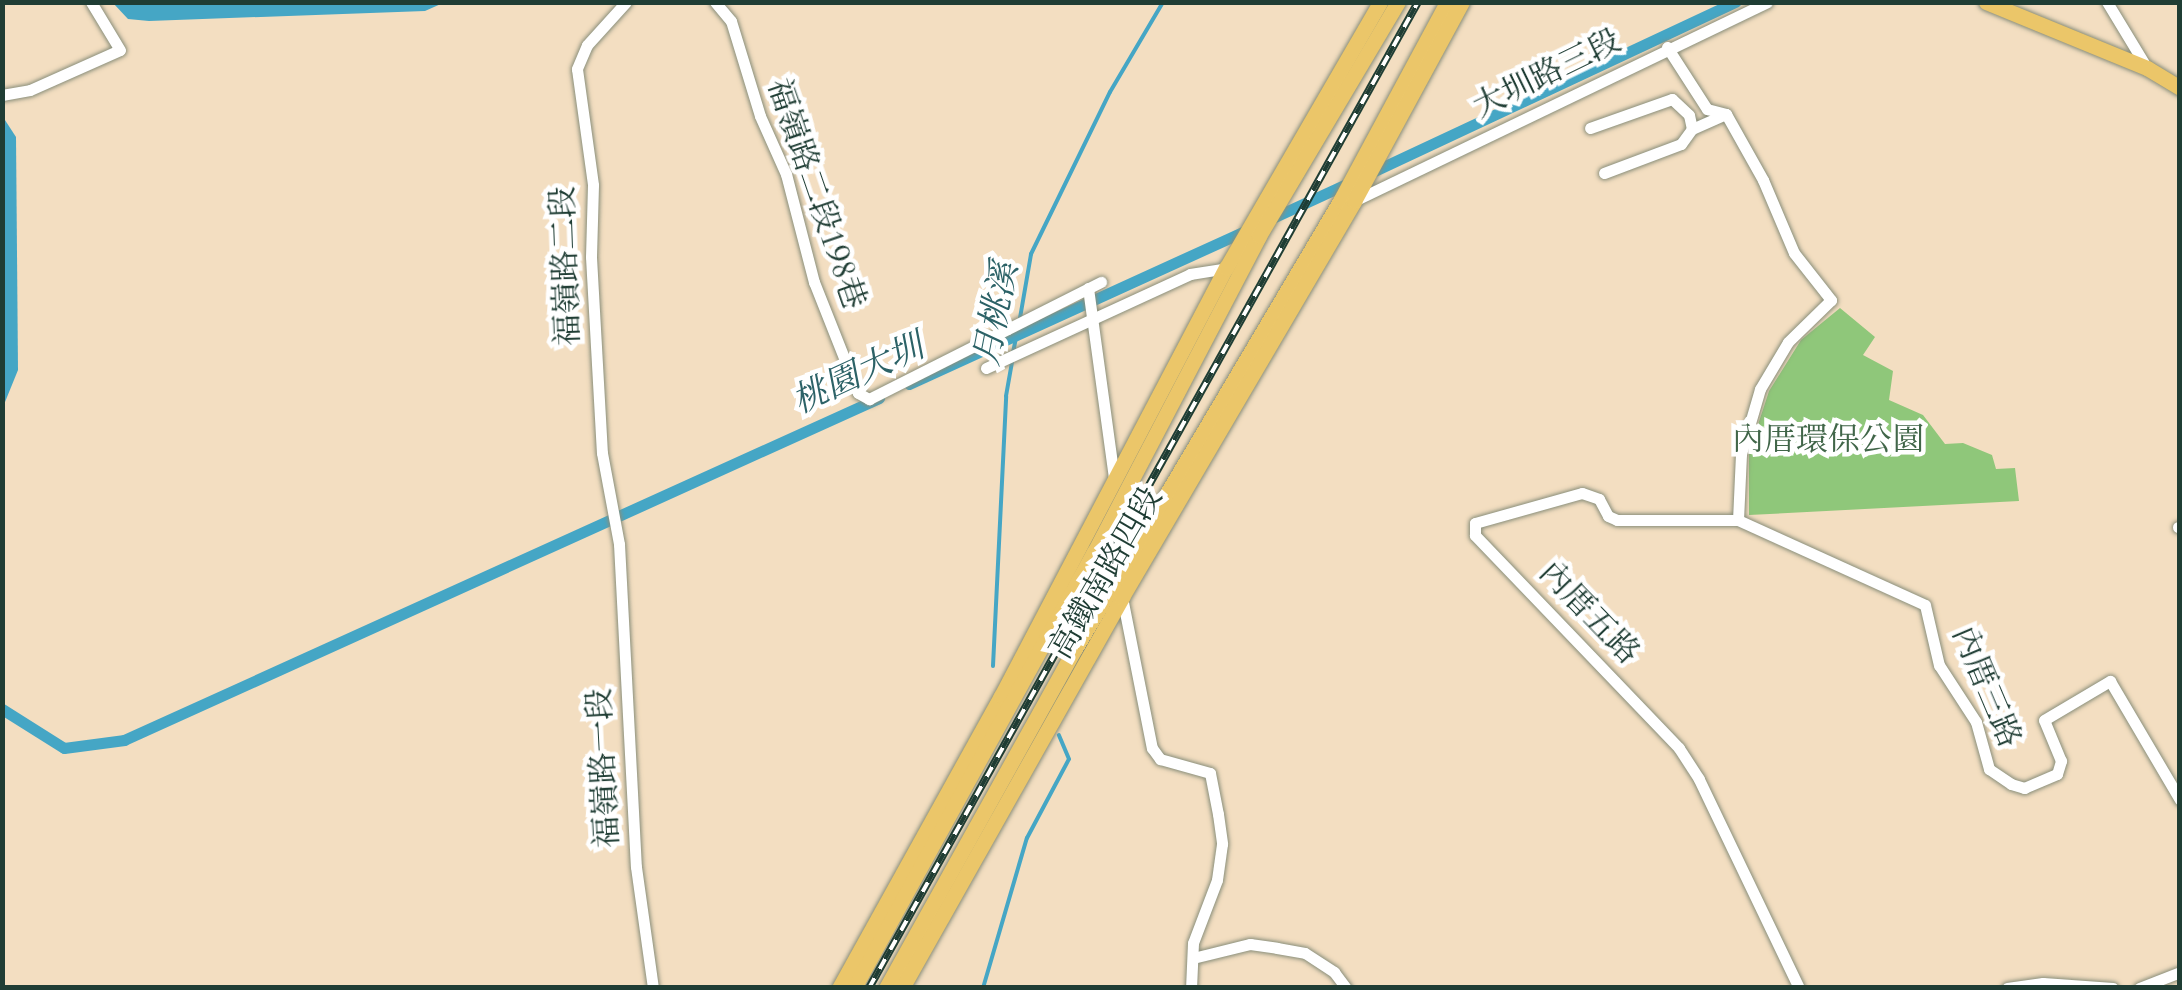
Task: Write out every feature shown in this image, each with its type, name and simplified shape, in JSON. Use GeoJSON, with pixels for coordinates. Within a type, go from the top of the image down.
{"type":"FeatureCollection","features":[{"type":"Feature","properties":{"kind":"main road","name":"高鐵南路四段"},"geometry":{"type":"LineString","coordinates":[[839,988],[1001,696],[1226,268],[1380,2]]}},
{"type":"Feature","properties":{"kind":"main road","name":"高鐵南路四段"},"geometry":{"type":"LineString","coordinates":[[854,988],[988,749],[1259,236],[1398,2]]}},
{"type":"Feature","properties":{"kind":"main road"},"geometry":{"type":"LineString","coordinates":[[1352,197],[1358,166],[1447,2]]}},
{"type":"Feature","properties":{"kind":"main road"},"geometry":{"type":"LineString","coordinates":[[1352,197],[1378,158],[1462,2]]}},
{"type":"Feature","properties":{"kind":"main road"},"geometry":{"type":"LineString","coordinates":[[1986,2],[2147,68],[2180,88]]}},
{"type":"Feature","properties":{"kind":"main road","name":"高鐵南路四段"},"geometry":{"type":"LineString","coordinates":[[886,988],[1198,439],[1352,197]]}},
{"type":"Feature","properties":{"kind":"main road","name":"高鐵南路四段"},"geometry":{"type":"LineString","coordinates":[[902,988],[1352,197]]}},
{"type":"Feature","properties":{"kind":"main road"},"geometry":{"type":"LineString","coordinates":[[1142,427],[1176,391]]}},
{"type":"Feature","properties":{"kind":"main road"},"geometry":{"type":"LineString","coordinates":[[1181,500],[1198,439]]}},
{"type":"Feature","properties":{"kind":"main road"},"geometry":{"type":"LineString","coordinates":[[988,749],[1001,696]]}},
{"type":"Feature","properties":{"kind":"main road"},"geometry":{"type":"LineString","coordinates":[[928,912],[978,851]]}},
{"type":"Feature","properties":{"kind":"street"},"geometry":{"type":"LineString","coordinates":[[2,95],[30,90],[120,50],[90,2]]}},
{"type":"Feature","properties":{"kind":"street","name":"福嶺路二段"},"geometry":{"type":"LineString","coordinates":[[619,541],[602,453],[591,257],[593,186],[577,70],[586,45],[626,2]]}},
{"type":"Feature","properties":{"kind":"street","name":"福嶺路二段198巷"},"geometry":{"type":"LineString","coordinates":[[715,2],[731,21],[760,116],[786,174],[814,282],[854,388],[869,398],[1093,287],[1094,315]]}},
{"type":"Feature","properties":{"kind":"street","name":"大圳路三段"},"geometry":{"type":"LineString","coordinates":[[1352,197],[1767,2]]}},
{"type":"Feature","properties":{"kind":"street"},"geometry":{"type":"LineString","coordinates":[[2106,2],[2147,68]]}},
{"type":"Feature","properties":{"kind":"street"},"geometry":{"type":"LineString","coordinates":[[1667,47],[1708,109],[1726,114],[1763,180],[1794,254],[1832,300],[1788,342],[1760,389],[1741,454],[1738,520]]}},
{"type":"Feature","properties":{"kind":"street"},"geometry":{"type":"LineString","coordinates":[[1590,128],[1672,98],[1689,116],[1692,129]]}},
{"type":"Feature","properties":{"kind":"street"},"geometry":{"type":"LineString","coordinates":[[1604,173],[1681,144],[1692,129],[1726,114]]}},
{"type":"Feature","properties":{"kind":"street"},"geometry":{"type":"LineString","coordinates":[[986,368],[1190,274],[1226,268]]}},
{"type":"Feature","properties":{"kind":"street"},"geometry":{"type":"LineString","coordinates":[[1094,315],[1114,479],[1119,576],[1152,748],[1160,759],[1210,774],[1222,844],[1217,880],[1193,942],[1191,988]]}},
{"type":"Feature","properties":{"kind":"street","name":"內厝五路"},"geometry":{"type":"LineString","coordinates":[[1738,520],[1617,520],[1608,516],[1599,499],[1582,493],[1475,523],[1476,535],[1678,748],[1699,780],[1799,988]]}},
{"type":"Feature","properties":{"kind":"street","name":"內厝三路"},"geometry":{"type":"LineString","coordinates":[[1738,520],[1925,605],[1939,665],[1976,722],[1988,768],[2011,784],[2024,788],[2057,774],[2061,760],[2044,720],[2110,681],[2180,800]]}},
{"type":"Feature","properties":{"kind":"street","name":"福嶺路一段"},"geometry":{"type":"LineString","coordinates":[[619,541],[636,867],[653,988]]}},
{"type":"Feature","properties":{"kind":"street"},"geometry":{"type":"LineString","coordinates":[[1193,958],[1250,944],[1277,948],[1304,954],[1334,972],[1346,988]]}},
{"type":"Feature","properties":{"kind":"street"},"geometry":{"type":"LineString","coordinates":[[2140,988],[2180,972]]}},
{"type":"Feature","properties":{"kind":"street"},"geometry":{"type":"LineString","coordinates":[[2008,988],[2043,982],[2113,988]]}},
{"type":"Feature","properties":{"kind":"green space","name":"內厝環保公園"},"geometry":{"type":"Polygon","coordinates":[[[1840,308],[1875,337],[1863,355],[1893,371],[1889,400],[1923,415],[1945,444],[1963,443],[1992,455],[1996,469],[2015,468],[2019,501],[1749,515],[1749,452],[1769,391],[1801,340],[1840,308]]]}},
{"type":"Feature","properties":{"kind":"water"},"geometry":{"type":"Polygon","coordinates":[[[113,3],[443,3],[425,11],[149,21],[128,19],[113,3]]]}},
{"type":"Feature","properties":{"kind":"water"},"geometry":{"type":"Polygon","coordinates":[[[3,117],[16,137],[18,370],[3,407],[3,117]]]}},
{"type":"Feature","properties":{"kind":"waterway","name":"月桃溪"},"geometry":{"type":"LineString","coordinates":[[1020,318],[1031,254],[1110,92],[1163,2]]}},
{"type":"Feature","properties":{"kind":"waterway","name":"桃園大圳"},"geometry":{"type":"LineString","coordinates":[[1368,174],[1736,2]]}},
{"type":"Feature","properties":{"kind":"waterway","name":"桃園大圳"},"geometry":{"type":"LineString","coordinates":[[1268,220],[1351,182]]}},
{"type":"Feature","properties":{"kind":"waterway","name":"桃園大圳"},"geometry":{"type":"LineString","coordinates":[[909,384],[1247,230]]}},
{"type":"Feature","properties":{"kind":"waterway","name":"月桃溪"},"geometry":{"type":"LineString","coordinates":[[1013,353],[1018,328]]}},
{"type":"Feature","properties":{"kind":"waterway","name":"月桃溪"},"geometry":{"type":"LineString","coordinates":[[993,666],[1006,396],[1012,362]]}},
{"type":"Feature","properties":{"kind":"waterway","name":"桃園大圳"},"geometry":{"type":"LineString","coordinates":[[2,709],[64,748],[124,740],[879,398]]}},
{"type":"Feature","properties":{"kind":"waterway","name":"月桃溪"},"geometry":{"type":"LineString","coordinates":[[983,988],[1027,838],[1069,759],[1059,735]]}},
{"type":"Feature","properties":{"kind":"railway"},"geometry":{"type":"LineString","coordinates":[[869,988],[1418,2]]}}]}
